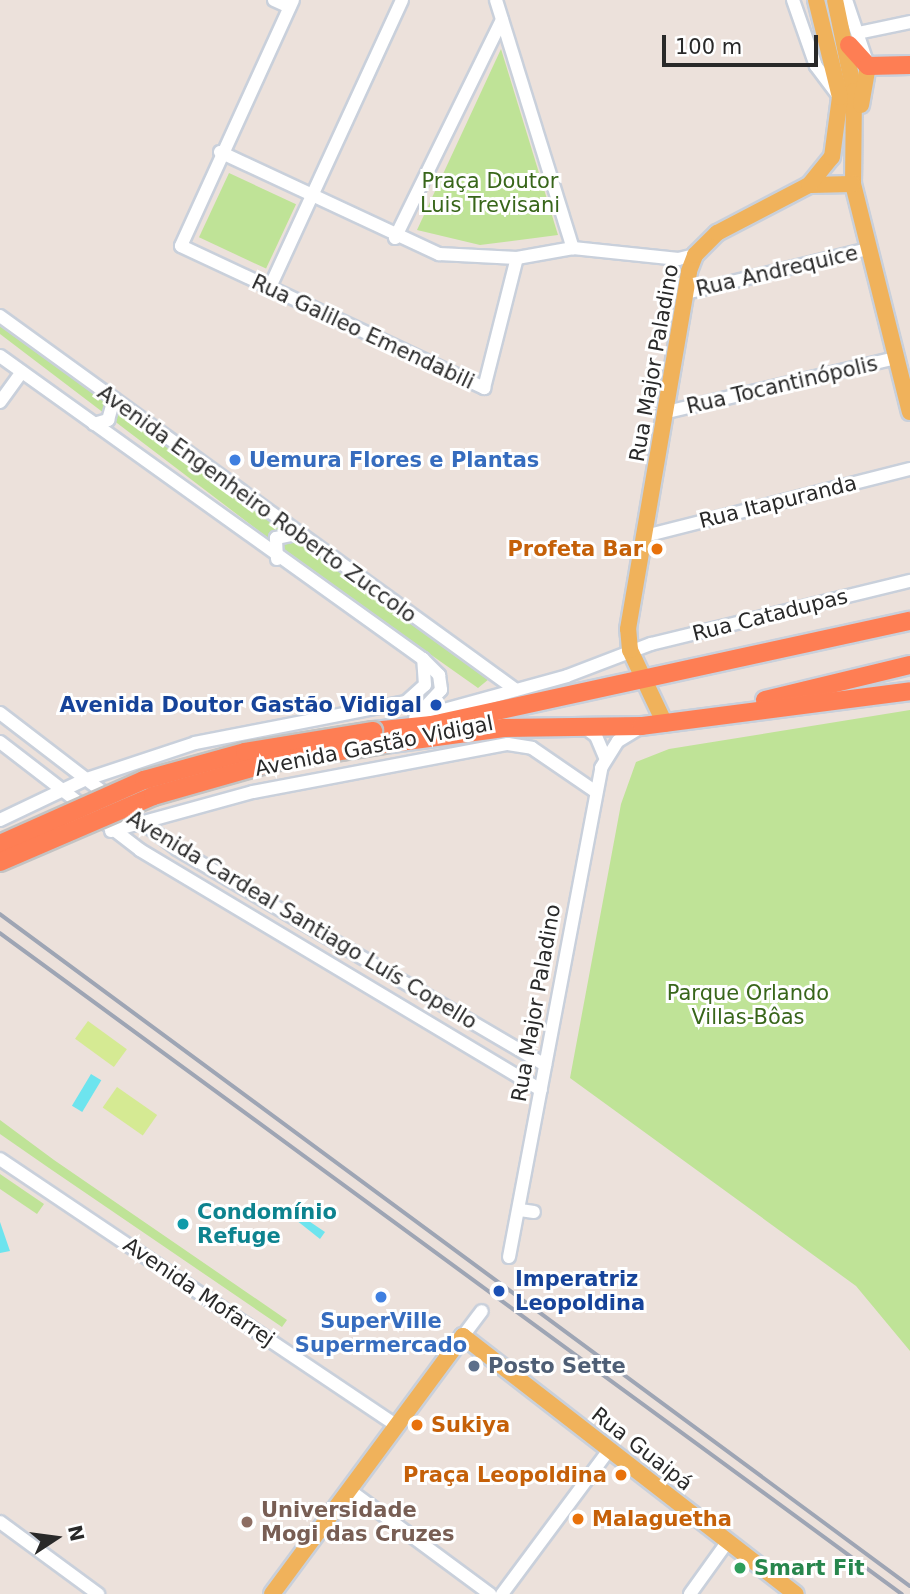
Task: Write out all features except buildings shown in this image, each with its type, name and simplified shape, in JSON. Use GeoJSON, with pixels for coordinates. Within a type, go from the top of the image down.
{"type":"FeatureCollection","features":[{"type":"Feature","properties":{"kind":"highway"},"geometry":{"type":"LineString","coordinates":[[852,40],[868,66],[910,65]]}},
{"type":"Feature","properties":{"kind":"highway"},"geometry":{"type":"LineString","coordinates":[[645,677],[910,621]]}},
{"type":"Feature","properties":{"kind":"highway"},"geometry":{"type":"LineString","coordinates":[[743,711],[910,665]]}},
{"type":"Feature","properties":{"kind":"highway","name":"Avenida Gastão Vidigal"},"geometry":{"type":"LineString","coordinates":[[379,735],[645,677]]}},
{"type":"Feature","properties":{"kind":"highway"},"geometry":{"type":"LineString","coordinates":[[743,711],[910,691]]}},
{"type":"Feature","properties":{"kind":"highway","name":"Avenida Gastão Vidigal"},"geometry":{"type":"LineString","coordinates":[[379,735],[642,726],[743,711]]}},
{"type":"Feature","properties":{"kind":"highway"},"geometry":{"type":"LineString","coordinates":[[0,844],[95,799],[202,762],[379,735]]}},
{"type":"Feature","properties":{"kind":"highway"},"geometry":{"type":"LineString","coordinates":[[0,862],[74,825],[216,776],[379,735]]}},
{"type":"Feature","properties":{"kind":"main road","name":"Rua Major Paladino"},"geometry":{"type":"LineString","coordinates":[[666,724],[630,650],[629,616],[690,271],[695,255],[738,221],[809,185],[832,157],[839,97],[816,0]]}},
{"type":"Feature","properties":{"kind":"main road"},"geometry":{"type":"LineString","coordinates":[[835,0],[852,40],[853,184],[910,412]]}},
{"type":"Feature","properties":{"kind":"main road"},"geometry":{"type":"LineString","coordinates":[[854,124],[868,66]]}},
{"type":"Feature","properties":{"kind":"main road"},"geometry":{"type":"LineString","coordinates":[[809,185],[853,184]]}},
{"type":"Feature","properties":{"kind":"main road"},"geometry":{"type":"LineString","coordinates":[[272,1594],[464,1336]]}},
{"type":"Feature","properties":{"kind":"main road","name":"Rua Guaipá"},"geometry":{"type":"LineString","coordinates":[[464,1336],[796,1594]]}},
{"type":"Feature","properties":{"kind":"street"},"geometry":{"type":"LineString","coordinates":[[274,0],[292,3],[220,152],[395,238],[439,254],[517,258],[573,248],[678,259],[695,255]]}},
{"type":"Feature","properties":{"kind":"street"},"geometry":{"type":"LineString","coordinates":[[270,287],[402,0]]}},
{"type":"Feature","properties":{"kind":"street"},"geometry":{"type":"LineString","coordinates":[[496,0],[573,248]]}},
{"type":"Feature","properties":{"kind":"street"},"geometry":{"type":"LineString","coordinates":[[793,0],[816,66],[839,97]]}},
{"type":"Feature","properties":{"kind":"street"},"geometry":{"type":"LineString","coordinates":[[846,0],[852,40],[910,22]]}},
{"type":"Feature","properties":{"kind":"street"},"geometry":{"type":"LineString","coordinates":[[395,238],[502,20]]}},
{"type":"Feature","properties":{"kind":"street","name":"Rua Galileo Emendabili"},"geometry":{"type":"LineString","coordinates":[[220,152],[181,246],[484,388],[517,258]]}},
{"type":"Feature","properties":{"kind":"street","name":"Rua Andrequice"},"geometry":{"type":"LineString","coordinates":[[686,293],[869,249]]}},
{"type":"Feature","properties":{"kind":"street"},"geometry":{"type":"LineString","coordinates":[[678,259],[690,271]]}},
{"type":"Feature","properties":{"kind":"street","name":"Avenida Engenheiro Roberto Zuccolo"},"geometry":{"type":"LineString","coordinates":[[0,316],[297,534],[516,690]]}},
{"type":"Feature","properties":{"kind":"street","name":"Avenida Engenheiro Roberto Zuccolo"},"geometry":{"type":"LineString","coordinates":[[0,356],[278,560],[423,659],[439,675],[440,690],[415,718]]}},
{"type":"Feature","properties":{"kind":"street","name":"Rua Tocantinópolis"},"geometry":{"type":"LineString","coordinates":[[667,412],[896,358]]}},
{"type":"Feature","properties":{"kind":"street"},"geometry":{"type":"LineString","coordinates":[[0,402],[22,372]]}},
{"type":"Feature","properties":{"kind":"street"},"geometry":{"type":"LineString","coordinates":[[94,424],[108,420],[114,399]]}},
{"type":"Feature","properties":{"kind":"street","name":"Rua Itapuranda"},"geometry":{"type":"LineString","coordinates":[[645,536],[910,469]]}},
{"type":"Feature","properties":{"kind":"street"},"geometry":{"type":"LineString","coordinates":[[278,560],[276,538],[297,534]]}},
{"type":"Feature","properties":{"kind":"street","name":"Rua Catadupas"},"geometry":{"type":"LineString","coordinates":[[630,650],[910,582]]}},
{"type":"Feature","properties":{"kind":"street","name":"Avenida Gastão Vidigal"},"geometry":{"type":"LineString","coordinates":[[379,735],[415,718],[516,690],[630,650]]}},
{"type":"Feature","properties":{"kind":"street","name":"Avenida Gastão Vidigal"},"geometry":{"type":"LineString","coordinates":[[0,820],[84,779],[147,758],[243,732],[406,702],[425,685],[423,659]]}},
{"type":"Feature","properties":{"kind":"street","name":"Avenida Cardeal Santiago Luís Copello"},"geometry":{"type":"LineString","coordinates":[[0,713],[135,822],[545,1065]]}},
{"type":"Feature","properties":{"kind":"street"},"geometry":{"type":"LineString","coordinates":[[583,726],[596,736],[603,762]]}},
{"type":"Feature","properties":{"kind":"street"},"geometry":{"type":"LineString","coordinates":[[575,776],[603,762],[642,726]]}},
{"type":"Feature","properties":{"kind":"street","name":"Avenida Cardeal Santiago Luís Copello"},"geometry":{"type":"LineString","coordinates":[[0,742],[111,831],[541,1090]]}},
{"type":"Feature","properties":{"kind":"street","name":"Avenida Gastão Vidigal"},"geometry":{"type":"LineString","coordinates":[[111,831],[175,809],[508,744],[532,748],[596,792]]}},
{"type":"Feature","properties":{"kind":"street"},"geometry":{"type":"LineString","coordinates":[[147,758],[148,788],[175,809]]}},
{"type":"Feature","properties":{"kind":"street","name":"Rua Major Paladino"},"geometry":{"type":"LineString","coordinates":[[509,1257],[525,1185],[603,762]]}},
{"type":"Feature","properties":{"kind":"street","name":"Avenida Mofarrej"},"geometry":{"type":"LineString","coordinates":[[0,1159],[397,1426]]}},
{"type":"Feature","properties":{"kind":"street"},"geometry":{"type":"LineString","coordinates":[[525,1185],[540,1190]]}},
{"type":"Feature","properties":{"kind":"street"},"geometry":{"type":"LineString","coordinates":[[520,1210],[534,1212]]}},
{"type":"Feature","properties":{"kind":"street"},"geometry":{"type":"LineString","coordinates":[[464,1336],[482,1311]]}},
{"type":"Feature","properties":{"kind":"street"},"geometry":{"type":"LineString","coordinates":[[502,1594],[608,1450]]}},
{"type":"Feature","properties":{"kind":"street"},"geometry":{"type":"LineString","coordinates":[[348,1489],[490,1594]]}},
{"type":"Feature","properties":{"kind":"street"},"geometry":{"type":"LineString","coordinates":[[0,1522],[98,1594]]}},
{"type":"Feature","properties":{"kind":"street"},"geometry":{"type":"LineString","coordinates":[[690,1594],[728,1541]]}},
{"type":"Feature","properties":{"kind":"green space","name":"Praça Doutor Luis Trevisani"},"geometry":{"type":"Polygon","coordinates":[[[501,49],[558,235],[480,245],[417,230],[501,49]]]}},
{"type":"Feature","properties":{"kind":"green space"},"geometry":{"type":"Polygon","coordinates":[[[229,173],[296,204],[266,269],[199,237],[229,173]]]}},
{"type":"Feature","properties":{"kind":"green space"},"geometry":{"type":"Polygon","coordinates":[[[0,320],[489,679],[478,688],[301,563],[0,334],[0,320]]]}},
{"type":"Feature","properties":{"kind":"green space","name":"Parque Orlando Villas-Bôas"},"geometry":{"type":"Polygon","coordinates":[[[910,710],[910,1351],[856,1286],[570,1078],[621,804],[636,762],[669,749],[910,710]]]}},
{"type":"Feature","properties":{"kind":"green space"},"geometry":{"type":"Polygon","coordinates":[[[88,1021],[127,1049],[114,1067],[75,1039],[88,1021]]]}},
{"type":"Feature","properties":{"kind":"green space"},"geometry":{"type":"Polygon","coordinates":[[[117,1087],[157,1115],[143,1136],[103,1107],[117,1087]]]}},
{"type":"Feature","properties":{"kind":"green space"},"geometry":{"type":"Polygon","coordinates":[[[0,1120],[287,1320],[282,1327],[0,1134],[0,1120]]]}},
{"type":"Feature","properties":{"kind":"green space"},"geometry":{"type":"Polygon","coordinates":[[[0,1174],[44,1204],[37,1214],[0,1189],[0,1174]]]}},
{"type":"Feature","properties":{"kind":"water"},"geometry":{"type":"Polygon","coordinates":[[[91,1074],[101,1080],[82,1112],[72,1106],[91,1074]]]}},
{"type":"Feature","properties":{"kind":"water"},"geometry":{"type":"Polygon","coordinates":[[[294,1211],[325,1232],[320,1239],[291,1216],[294,1211]]]}},
{"type":"Feature","properties":{"kind":"water"},"geometry":{"type":"Polygon","coordinates":[[[0,1222],[10,1251],[0,1253],[0,1222]]]}},
{"type":"Feature","properties":{"kind":"railway"},"geometry":{"type":"LineString","coordinates":[[0,914],[910,1586]]}},
{"type":"Feature","properties":{"kind":"railway"},"geometry":{"type":"LineString","coordinates":[[0,933],[902,1594]]}},
{"type":"Feature","properties":{"kind":"place","name":"Uemura Flores e Plantas"},"geometry":{"type":"Point","coordinates":[235,460]}},
{"type":"Feature","properties":{"kind":"place","name":"Profeta Bar"},"geometry":{"type":"Point","coordinates":[657,549]}},
{"type":"Feature","properties":{"kind":"place","name":"Avenida Doutor Gastão Vidigal"},"geometry":{"type":"Point","coordinates":[436,705]}},
{"type":"Feature","properties":{"kind":"place","name":"Condomínio Refuge"},"geometry":{"type":"Point","coordinates":[183,1224]}},
{"type":"Feature","properties":{"kind":"place","name":"Imperatriz Leopoldina"},"geometry":{"type":"Point","coordinates":[499,1291]}},
{"type":"Feature","properties":{"kind":"place","name":"SuperVille Supermercado"},"geometry":{"type":"Point","coordinates":[381,1297]}},
{"type":"Feature","properties":{"kind":"place","name":"Posto Sette"},"geometry":{"type":"Point","coordinates":[474,1366]}},
{"type":"Feature","properties":{"kind":"place","name":"Sukiya"},"geometry":{"type":"Point","coordinates":[417,1425]}},
{"type":"Feature","properties":{"kind":"place","name":"Praça Leopoldina"},"geometry":{"type":"Point","coordinates":[621,1475]}},
{"type":"Feature","properties":{"kind":"place","name":"Malaguetha"},"geometry":{"type":"Point","coordinates":[578,1519]}},
{"type":"Feature","properties":{"kind":"place","name":"Universidade Mogi das Cruzes"},"geometry":{"type":"Point","coordinates":[247,1522]}},
{"type":"Feature","properties":{"kind":"place","name":"Smart Fit"},"geometry":{"type":"Point","coordinates":[740,1568]}}]}
